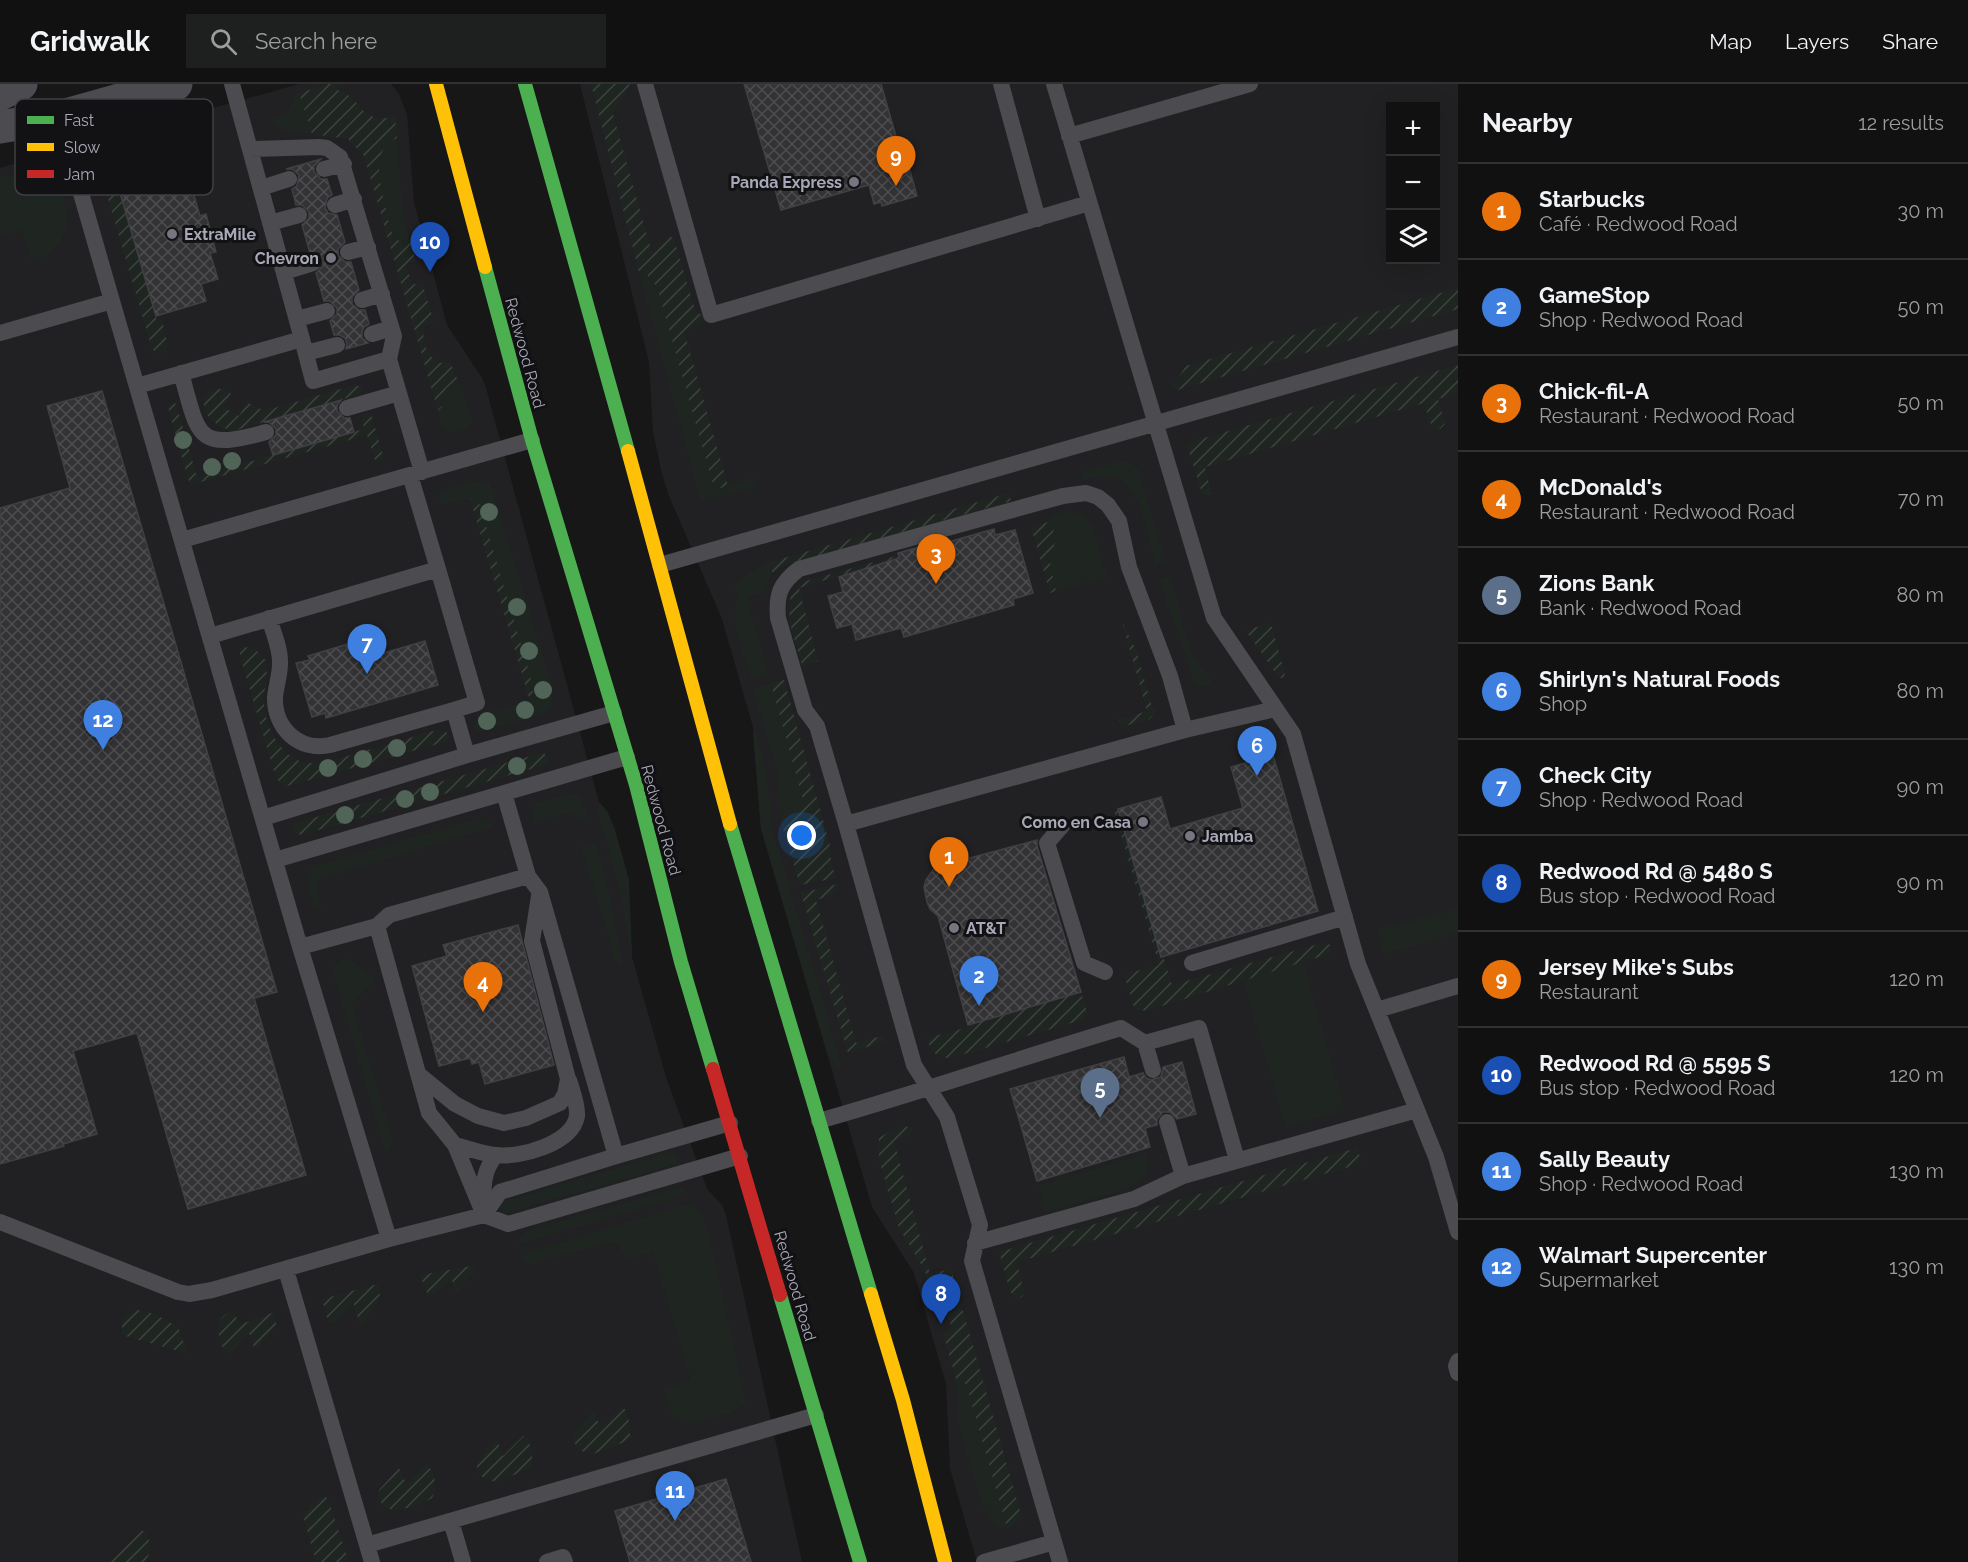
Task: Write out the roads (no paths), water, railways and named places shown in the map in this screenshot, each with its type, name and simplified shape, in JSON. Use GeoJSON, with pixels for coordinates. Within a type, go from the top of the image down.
{"type":"FeatureCollection","features":[{"type":"Feature","properties":{"kind":"main road","name":"Redwood Road"},"geometry":{"type":"LineString","coordinates":[[436,84],[532,440],[627,757],[681,962],[860,1562]]}},
{"type":"Feature","properties":{"kind":"main road"},"geometry":{"type":"LineString","coordinates":[[525,84],[660,565],[717,782],[903,1401],[945,1562]]}},
{"type":"Feature","properties":{"kind":"street"},"geometry":{"type":"LineString","coordinates":[[0,94],[21,84]]}},
{"type":"Feature","properties":{"kind":"street"},"geometry":{"type":"LineString","coordinates":[[123,99],[176,84]]}},
{"type":"Feature","properties":{"kind":"street"},"geometry":{"type":"LineString","coordinates":[[0,128],[15,125]]}},
{"type":"Feature","properties":{"kind":"lane"},"geometry":{"type":"LineString","coordinates":[[232,84],[314,381],[389,359]]}},
{"type":"Feature","properties":{"kind":"lane"},"geometry":{"type":"LineString","coordinates":[[645,84],[711,315],[1089,203]]}},
{"type":"Feature","properties":{"kind":"lane"},"geometry":{"type":"LineString","coordinates":[[1001,84],[1038,219]]}},
{"type":"Feature","properties":{"kind":"lane"},"geometry":{"type":"LineString","coordinates":[[1054,84],[1214,618],[1293,734],[1359,964],[1436,1157],[1458,1232]]}},
{"type":"Feature","properties":{"kind":"lane"},"geometry":{"type":"LineString","coordinates":[[1069,136],[1250,84]]}},
{"type":"Feature","properties":{"kind":"lane"},"geometry":{"type":"LineString","coordinates":[[250,149],[327,148],[340,157],[344,164],[393,336],[389,359],[399,393],[438,569],[477,703],[330,745],[312,747],[304,744],[289,734],[277,710],[275,694],[281,662],[269,618]]}},
{"type":"Feature","properties":{"kind":"lane"},"geometry":{"type":"LineString","coordinates":[[324,169],[344,164]]}},
{"type":"Feature","properties":{"kind":"lane"},"geometry":{"type":"LineString","coordinates":[[261,188],[289,179]]}},
{"type":"Feature","properties":{"kind":"lane"},"geometry":{"type":"LineString","coordinates":[[81,195],[300,947],[389,1239]]}},
{"type":"Feature","properties":{"kind":"lane"},"geometry":{"type":"LineString","coordinates":[[334,205],[354,200]]}},
{"type":"Feature","properties":{"kind":"lane"},"geometry":{"type":"LineString","coordinates":[[270,224],[299,215]]}},
{"type":"Feature","properties":{"kind":"lane"},"geometry":{"type":"LineString","coordinates":[[348,252],[368,247]]}},
{"type":"Feature","properties":{"kind":"lane"},"geometry":{"type":"LineString","coordinates":[[284,272],[313,263]]}},
{"type":"Feature","properties":{"kind":"lane"},"geometry":{"type":"LineString","coordinates":[[362,300],[382,294]]}},
{"type":"Feature","properties":{"kind":"lane"},"geometry":{"type":"LineString","coordinates":[[0,333],[112,301]]}},
{"type":"Feature","properties":{"kind":"lane"},"geometry":{"type":"LineString","coordinates":[[297,319],[327,310]]}},
{"type":"Feature","properties":{"kind":"lane"},"geometry":{"type":"LineString","coordinates":[[372,334],[391,328]]}},
{"type":"Feature","properties":{"kind":"lane"},"geometry":{"type":"LineString","coordinates":[[660,565],[1458,337]]}},
{"type":"Feature","properties":{"kind":"lane"},"geometry":{"type":"LineString","coordinates":[[137,386],[304,346],[337,345]]}},
{"type":"Feature","properties":{"kind":"lane"},"geometry":{"type":"LineString","coordinates":[[181,374],[194,419],[203,434],[211,439],[228,441],[266,432]]}},
{"type":"Feature","properties":{"kind":"lane"},"geometry":{"type":"LineString","coordinates":[[347,408],[399,393]]}},
{"type":"Feature","properties":{"kind":"lane"},"geometry":{"type":"LineString","coordinates":[[182,540],[532,440]]}},
{"type":"Feature","properties":{"kind":"lane"},"geometry":{"type":"LineString","coordinates":[[1060,1562],[972,1261],[980,1225],[947,1117],[914,1065],[817,726],[805,710],[777,618],[777,604],[786,579],[799,569],[1063,496],[1086,493],[1098,497],[1108,505],[1119,521],[1129,567],[1170,676],[1185,730]]}},
{"type":"Feature","properties":{"kind":"lane"},"geometry":{"type":"LineString","coordinates":[[210,636],[438,569]]}},
{"type":"Feature","properties":{"kind":"lane"},"geometry":{"type":"LineString","coordinates":[[846,824],[1185,730],[1275,709]]}},
{"type":"Feature","properties":{"kind":"lane"},"geometry":{"type":"LineString","coordinates":[[454,710],[467,755]]}},
{"type":"Feature","properties":{"kind":"lane"},"geometry":{"type":"LineString","coordinates":[[263,818],[467,755],[614,713]]}},
{"type":"Feature","properties":{"kind":"lane"},"geometry":{"type":"LineString","coordinates":[[275,860],[627,757]]}},
{"type":"Feature","properties":{"kind":"lane"},"geometry":{"type":"LineString","coordinates":[[504,794],[528,876],[540,892],[616,1156]]}},
{"type":"Feature","properties":{"kind":"lane"},"geometry":{"type":"LineString","coordinates":[[1062,826],[1047,843],[1084,963],[1104,972]]}},
{"type":"Feature","properties":{"kind":"lane"},"geometry":{"type":"LineString","coordinates":[[300,947],[377,926],[389,915],[528,876]]}},
{"type":"Feature","properties":{"kind":"lane"},"geometry":{"type":"LineString","coordinates":[[455,1145],[496,1155],[514,1155],[541,1148],[567,1135],[573,1127],[577,1114],[532,940],[540,892]]}},
{"type":"Feature","properties":{"kind":"lane"},"geometry":{"type":"LineString","coordinates":[[1192,963],[1345,917]]}},
{"type":"Feature","properties":{"kind":"lane"},"geometry":{"type":"LineString","coordinates":[[377,926],[429,1113],[455,1145],[484,1215]]}},
{"type":"Feature","properties":{"kind":"lane"},"geometry":{"type":"LineString","coordinates":[[1377,1010],[1458,986]]}},
{"type":"Feature","properties":{"kind":"lane"},"geometry":{"type":"LineString","coordinates":[[819,1121],[930,1089],[995,1066],[1121,1028],[1145,1042],[1153,1070]]}},
{"type":"Feature","properties":{"kind":"lane"},"geometry":{"type":"LineString","coordinates":[[1145,1042],[1199,1028],[1238,1160]]}},
{"type":"Feature","properties":{"kind":"lane"},"geometry":{"type":"LineString","coordinates":[[418,1074],[455,1104],[478,1116],[504,1123],[526,1118],[560,1103],[565,1094],[568,1079]]}},
{"type":"Feature","properties":{"kind":"lane"},"geometry":{"type":"LineString","coordinates":[[975,1243],[1134,1198],[1183,1176],[1417,1110]]}},
{"type":"Feature","properties":{"kind":"lane"},"geometry":{"type":"LineString","coordinates":[[1167,1122],[1183,1176]]}},
{"type":"Feature","properties":{"kind":"lane"},"geometry":{"type":"LineString","coordinates":[[484,1215],[500,1192],[730,1123]]}},
{"type":"Feature","properties":{"kind":"lane"},"geometry":{"type":"LineString","coordinates":[[484,1215],[483,1183],[487,1166],[496,1155]]}},
{"type":"Feature","properties":{"kind":"lane"},"geometry":{"type":"LineString","coordinates":[[0,1222],[178,1292],[189,1294],[212,1290],[389,1239],[484,1215],[508,1224],[740,1156]]}},
{"type":"Feature","properties":{"kind":"lane"},"geometry":{"type":"LineString","coordinates":[[286,1270],[372,1562]]}},
{"type":"Feature","properties":{"kind":"lane"},"geometry":{"type":"LineString","coordinates":[[1458,1361],[1456,1366],[1458,1373]]}},
{"type":"Feature","properties":{"kind":"lane"},"geometry":{"type":"LineString","coordinates":[[367,1545],[816,1416]]}},
{"type":"Feature","properties":{"kind":"lane"},"geometry":{"type":"LineString","coordinates":[[451,1521],[463,1562]]}},
{"type":"Feature","properties":{"kind":"lane"},"geometry":{"type":"LineString","coordinates":[[984,1562],[1054,1542]]}},
{"type":"Feature","properties":{"kind":"lane"},"geometry":{"type":"LineString","coordinates":[[547,1562],[563,1557],[565,1562]]}},
{"type":"Feature","properties":{"kind":"place","name":"Panda Express"},"geometry":{"type":"Point","coordinates":[854,182]}},
{"type":"Feature","properties":{"kind":"place","name":"Jersey Mike's Subs"},"geometry":{"type":"Point","coordinates":[896,186]}},
{"type":"Feature","properties":{"kind":"place","name":"ExtraMile"},"geometry":{"type":"Point","coordinates":[172,234]}},
{"type":"Feature","properties":{"kind":"place","name":"Chevron"},"geometry":{"type":"Point","coordinates":[331,258]}},
{"type":"Feature","properties":{"kind":"place","name":"Redwood Rd @ 5595 S"},"geometry":{"type":"Point","coordinates":[430,272]}},
{"type":"Feature","properties":{"kind":"place","name":"Chick-fil-A"},"geometry":{"type":"Point","coordinates":[936,584]}},
{"type":"Feature","properties":{"kind":"place","name":"Check City"},"geometry":{"type":"Point","coordinates":[367,674]}},
{"type":"Feature","properties":{"kind":"place","name":"Walmart Supercenter"},"geometry":{"type":"Point","coordinates":[103,750]}},
{"type":"Feature","properties":{"kind":"place","name":"Shirlyn's Natural Foods"},"geometry":{"type":"Point","coordinates":[1257,776]}},
{"type":"Feature","properties":{"kind":"place","name":"Como en Casa"},"geometry":{"type":"Point","coordinates":[1143,822]}},
{"type":"Feature","properties":{"kind":"place","name":"Jamba"},"geometry":{"type":"Point","coordinates":[1190,836]}},
{"type":"Feature","properties":{"kind":"place","name":"Starbucks"},"geometry":{"type":"Point","coordinates":[949,887]}},
{"type":"Feature","properties":{"kind":"place","name":"AT&T"},"geometry":{"type":"Point","coordinates":[954,928]}},
{"type":"Feature","properties":{"kind":"place","name":"GameStop"},"geometry":{"type":"Point","coordinates":[979,1006]}},
{"type":"Feature","properties":{"kind":"place","name":"McDonald's"},"geometry":{"type":"Point","coordinates":[483,1012]}},
{"type":"Feature","properties":{"kind":"place","name":"Zions Bank"},"geometry":{"type":"Point","coordinates":[1100,1118]}},
{"type":"Feature","properties":{"kind":"place","name":"Redwood Rd @ 5480 S"},"geometry":{"type":"Point","coordinates":[941,1324]}},
{"type":"Feature","properties":{"kind":"place","name":"Sally Beauty"},"geometry":{"type":"Point","coordinates":[675,1521]}}]}
